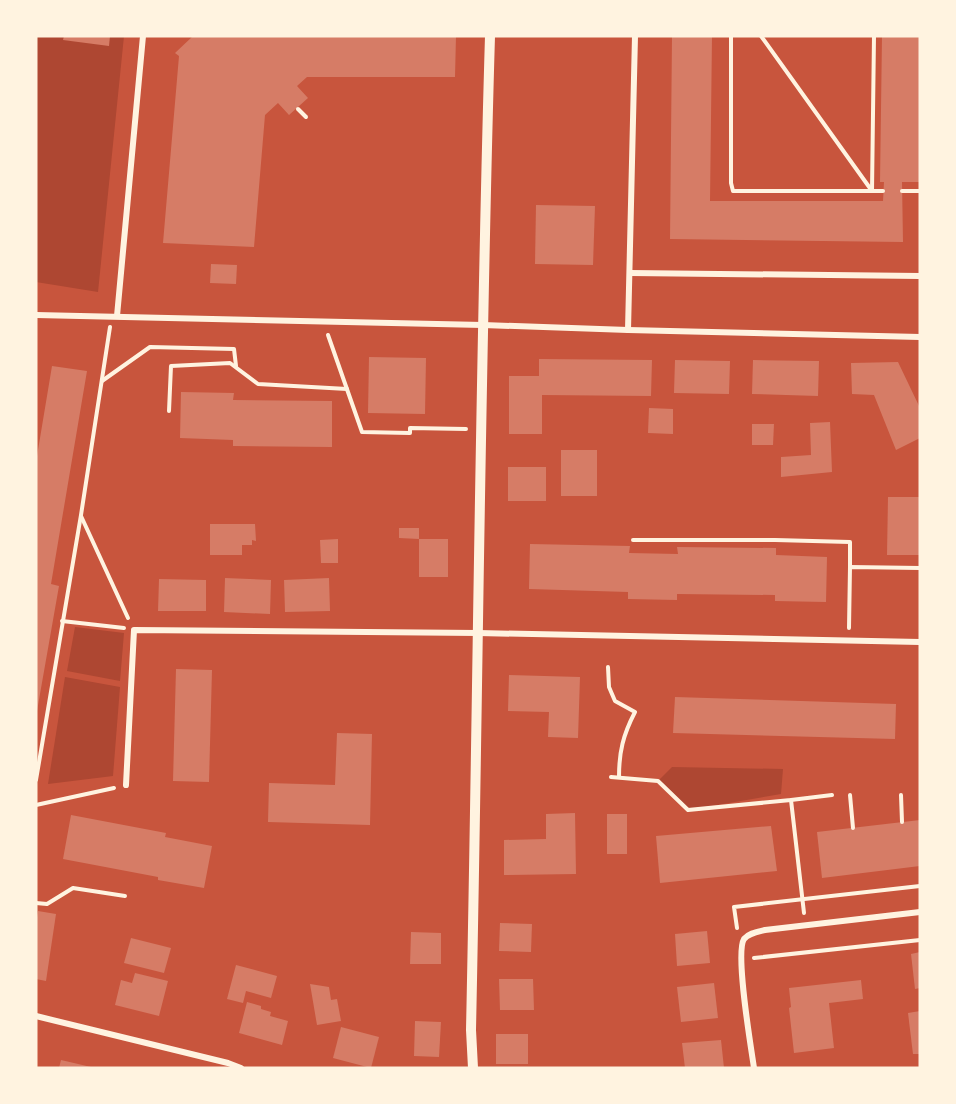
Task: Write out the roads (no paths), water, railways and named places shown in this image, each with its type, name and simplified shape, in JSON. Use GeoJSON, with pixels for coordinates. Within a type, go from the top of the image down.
{"type":"FeatureCollection","features":[{"type":"Feature","properties":{"kind":"street"},"geometry":{"type":"LineString","coordinates":[[114,316],[143,36]]}},
{"type":"Feature","properties":{"kind":"street"},"geometry":{"type":"LineString","coordinates":[[473,1068],[471,1030],[490,36]]}},
{"type":"Feature","properties":{"kind":"street"},"geometry":{"type":"LineString","coordinates":[[628,330],[635,36]]}},
{"type":"Feature","properties":{"kind":"street"},"geometry":{"type":"LineString","coordinates":[[630,273],[920,276]]}},
{"type":"Feature","properties":{"kind":"street"},"geometry":{"type":"LineString","coordinates":[[36,315],[920,337]]}},
{"type":"Feature","properties":{"kind":"street"},"geometry":{"type":"LineString","coordinates":[[126,785],[134,630],[478,633],[920,642]]}},
{"type":"Feature","properties":{"kind":"street"},"geometry":{"type":"LineString","coordinates":[[754,1068],[740,961],[743,940],[750,934],[765,930],[920,912]]}},
{"type":"Feature","properties":{"kind":"street"},"geometry":{"type":"LineString","coordinates":[[36,1016],[242,1068]]}}]}
